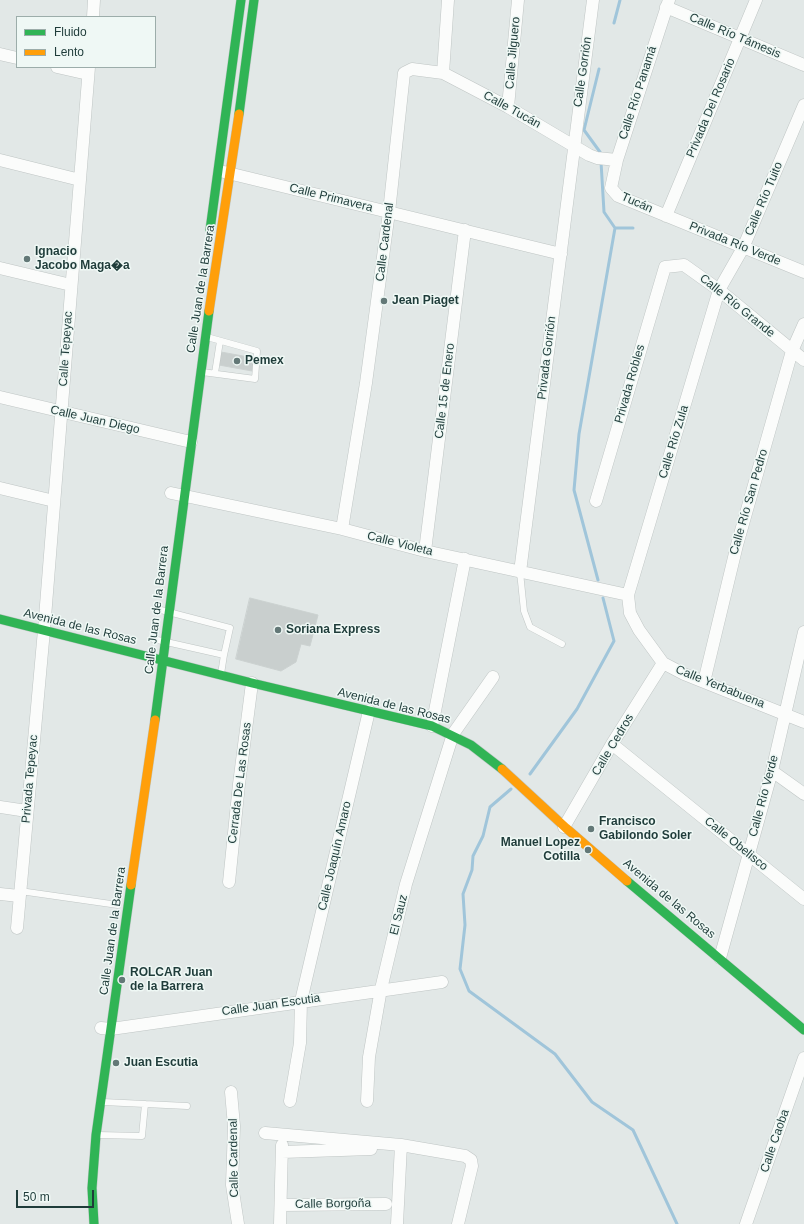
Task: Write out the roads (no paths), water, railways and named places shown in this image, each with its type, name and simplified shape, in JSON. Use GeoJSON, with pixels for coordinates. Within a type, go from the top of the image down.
{"type":"FeatureCollection","features":[{"type":"Feature","properties":{"kind":"main road","name":"Calle Juan de la Barrera"},"geometry":{"type":"LineString","coordinates":[[208,240],[241,0]]}},
{"type":"Feature","properties":{"kind":"main road","name":"Calle Juan de la Barrera"},"geometry":{"type":"LineString","coordinates":[[85,1224],[84,1183],[96,1102],[103,1031],[163,661],[168,613],[174,493],[182,440],[201,371],[231,174],[254,0]]}},
{"type":"Feature","properties":{"kind":"main road"},"geometry":{"type":"LineString","coordinates":[[192,356],[202,358]]}},
{"type":"Feature","properties":{"kind":"main road","name":"Avenida de las Rosas"},"geometry":{"type":"LineString","coordinates":[[0,619],[44,630],[150,662],[163,661],[432,726],[454,734],[483,753],[564,827],[804,1030]]}},
{"type":"Feature","properties":{"kind":"main road","name":"Calle Juan de la Barrera"},"geometry":{"type":"LineString","coordinates":[[150,662],[154,635]]}},
{"type":"Feature","properties":{"kind":"main road","name":"Calle Juan de la Barrera"},"geometry":{"type":"LineString","coordinates":[[96,1102],[103,1031]]}},
{"type":"Feature","properties":{"kind":"main road","name":"Calle Juan de la Barrera"},"geometry":{"type":"LineString","coordinates":[[92,1134],[94,1224]]}},
{"type":"Feature","properties":{"kind":"street"},"geometry":{"type":"LineString","coordinates":[[93,16],[94,0]]}},
{"type":"Feature","properties":{"kind":"street"},"geometry":{"type":"LineString","coordinates":[[443,73],[448,0]]}},
{"type":"Feature","properties":{"kind":"street","name":"Calle Jilguero"},"geometry":{"type":"LineString","coordinates":[[508,107],[518,0]]}},
{"type":"Feature","properties":{"kind":"street","name":"Calle Gorrión"},"geometry":{"type":"LineString","coordinates":[[573,145],[593,0]]}},
{"type":"Feature","properties":{"kind":"street","name":"Privada Del Rosario"},"geometry":{"type":"LineString","coordinates":[[666,216],[756,0]]}},
{"type":"Feature","properties":{"kind":"street","name":"Calle Río Támesis"},"geometry":{"type":"LineString","coordinates":[[668,4],[740,40],[804,65]]}},
{"type":"Feature","properties":{"kind":"street","name":"Calle Río Panamá"},"geometry":{"type":"LineString","coordinates":[[611,188],[617,160],[668,4]]}},
{"type":"Feature","properties":{"kind":"street"},"geometry":{"type":"LineString","coordinates":[[0,54],[16,58]]}},
{"type":"Feature","properties":{"kind":"street"},"geometry":{"type":"LineString","coordinates":[[65,68],[89,71]]}},
{"type":"Feature","properties":{"kind":"street","name":"Calle Tucán"},"geometry":{"type":"LineString","coordinates":[[404,73],[412,69],[443,73],[508,107],[589,155],[617,160]]}},
{"type":"Feature","properties":{"kind":"street","name":"Calle Tepeyac"},"geometry":{"type":"LineString","coordinates":[[44,630],[89,71]]}},
{"type":"Feature","properties":{"kind":"street","name":"Calle Cardenal"},"geometry":{"type":"LineString","coordinates":[[342,529],[366,383],[389,212],[404,73]]}},
{"type":"Feature","properties":{"kind":"street","name":"Calle Río Tuito"},"geometry":{"type":"LineString","coordinates":[[719,290],[743,248],[804,105]]}},
{"type":"Feature","properties":{"kind":"street","name":"Privada Gorrión"},"geometry":{"type":"LineString","coordinates":[[520,572],[561,254],[573,145]]}},
{"type":"Feature","properties":{"kind":"street"},"geometry":{"type":"LineString","coordinates":[[0,160],[80,180]]}},
{"type":"Feature","properties":{"kind":"street","name":"Calle Primavera"},"geometry":{"type":"LineString","coordinates":[[218,170],[561,254]]}},
{"type":"Feature","properties":{"kind":"street","name":"Tucán"},"geometry":{"type":"LineString","coordinates":[[611,188],[618,196],[666,216]]}},
{"type":"Feature","properties":{"kind":"street","name":"Privada Río Verde"},"geometry":{"type":"LineString","coordinates":[[666,216],[804,272]]}},
{"type":"Feature","properties":{"kind":"street","name":"Calle 15 de Enero"},"geometry":{"type":"LineString","coordinates":[[425,551],[465,230]]}},
{"type":"Feature","properties":{"kind":"street","name":"Calle Río Grande"},"geometry":{"type":"LineString","coordinates":[[665,267],[684,265],[719,290],[804,360]]}},
{"type":"Feature","properties":{"kind":"street","name":"Privada Robles"},"geometry":{"type":"LineString","coordinates":[[596,501],[665,267]]}},
{"type":"Feature","properties":{"kind":"street"},"geometry":{"type":"LineString","coordinates":[[0,268],[71,286]]}},
{"type":"Feature","properties":{"kind":"street","name":"Calle Río Zula"},"geometry":{"type":"LineString","coordinates":[[628,595],[719,290]]}},
{"type":"Feature","properties":{"kind":"street","name":"Calle Río San Pedro"},"geometry":{"type":"LineString","coordinates":[[704,682],[736,545],[792,351],[804,324]]}},
{"type":"Feature","properties":{"kind":"street","name":"Calle Juan Diego"},"geometry":{"type":"LineString","coordinates":[[0,397],[182,440]]}},
{"type":"Feature","properties":{"kind":"street"},"geometry":{"type":"LineString","coordinates":[[0,488],[54,501]]}},
{"type":"Feature","properties":{"kind":"street","name":"Calle Violeta"},"geometry":{"type":"LineString","coordinates":[[174,493],[342,529],[425,551],[628,595]]}},
{"type":"Feature","properties":{"kind":"street"},"geometry":{"type":"LineString","coordinates":[[432,726],[466,560]]}},
{"type":"Feature","properties":{"kind":"street","name":"Calle Yerbabuena"},"geometry":{"type":"LineString","coordinates":[[628,595],[630,613],[639,630],[663,663],[704,682],[784,712],[804,722]]}},
{"type":"Feature","properties":{"kind":"street","name":"Privada Tepeyac"},"geometry":{"type":"LineString","coordinates":[[17,928],[44,630]]}},
{"type":"Feature","properties":{"kind":"street","name":"Calle Río Verde"},"geometry":{"type":"LineString","coordinates":[[720,958],[772,771],[784,712],[804,632]]}},
{"type":"Feature","properties":{"kind":"street","name":"Calle Cedros"},"geometry":{"type":"LineString","coordinates":[[564,827],[612,744],[663,663]]}},
{"type":"Feature","properties":{"kind":"street","name":"El Sauz"},"geometry":{"type":"LineString","coordinates":[[367,1100],[370,1057],[380,989],[406,884],[454,734],[494,677]]}},
{"type":"Feature","properties":{"kind":"street","name":"Cerrada De Las Rosas"},"geometry":{"type":"LineString","coordinates":[[229,882],[239,784],[252,683]]}},
{"type":"Feature","properties":{"kind":"street","name":"Calle Joaquín Amaro"},"geometry":{"type":"LineString","coordinates":[[290,1101],[300,1043],[301,1001],[369,711]]}},
{"type":"Feature","properties":{"kind":"street","name":"Calle Obelisco"},"geometry":{"type":"LineString","coordinates":[[612,744],[804,899]]}},
{"type":"Feature","properties":{"kind":"street"},"geometry":{"type":"LineString","coordinates":[[772,771],[804,794]]}},
{"type":"Feature","properties":{"kind":"street"},"geometry":{"type":"LineString","coordinates":[[0,807],[27,811]]}},
{"type":"Feature","properties":{"kind":"street"},"geometry":{"type":"LineString","coordinates":[[0,894],[20,894]]}},
{"type":"Feature","properties":{"kind":"street","name":"Calle Juan Escutia"},"geometry":{"type":"LineString","coordinates":[[103,1031],[380,989],[442,982]]}},
{"type":"Feature","properties":{"kind":"street","name":"Calle Caoba"},"geometry":{"type":"LineString","coordinates":[[746,1224],[804,1058]]}},
{"type":"Feature","properties":{"kind":"street","name":"Calle Cardenal"},"geometry":{"type":"LineString","coordinates":[[231,1092],[234,1126],[232,1185],[238,1224]]}},
{"type":"Feature","properties":{"kind":"street"},"geometry":{"type":"LineString","coordinates":[[265,1133],[400,1146],[465,1156],[471,1160],[472,1166],[458,1224]]}},
{"type":"Feature","properties":{"kind":"street"},"geometry":{"type":"LineString","coordinates":[[280,1224],[283,1135]]}},
{"type":"Feature","properties":{"kind":"street"},"geometry":{"type":"LineString","coordinates":[[282,1152],[370,1150],[378,1144]]}},
{"type":"Feature","properties":{"kind":"street"},"geometry":{"type":"LineString","coordinates":[[398,1224],[400,1146]]}},
{"type":"Feature","properties":{"kind":"street","name":"Calle Borgoña"},"geometry":{"type":"LineString","coordinates":[[280,1205],[386,1204]]}},
{"type":"Feature","properties":{"kind":"lane"},"geometry":{"type":"LineString","coordinates":[[201,371],[255,378],[257,352],[205,337]]}},
{"type":"Feature","properties":{"kind":"lane"},"geometry":{"type":"LineString","coordinates":[[215,373],[220,341]]}},
{"type":"Feature","properties":{"kind":"lane"},"geometry":{"type":"LineString","coordinates":[[520,572],[524,611],[530,627],[562,644]]}},
{"type":"Feature","properties":{"kind":"lane"},"geometry":{"type":"LineString","coordinates":[[157,609],[230,628],[221,675]]}},
{"type":"Feature","properties":{"kind":"lane"},"geometry":{"type":"LineString","coordinates":[[154,635],[165,641],[224,655]]}},
{"type":"Feature","properties":{"kind":"lane"},"geometry":{"type":"LineString","coordinates":[[20,894],[118,905]]}},
{"type":"Feature","properties":{"kind":"lane"},"geometry":{"type":"LineString","coordinates":[[96,1102],[187,1106]]}},
{"type":"Feature","properties":{"kind":"lane"},"geometry":{"type":"LineString","coordinates":[[92,1134],[142,1136],[145,1104]]}},
{"type":"Feature","properties":{"kind":"waterway"},"geometry":{"type":"LineString","coordinates":[[614,23],[620,0]]}},
{"type":"Feature","properties":{"kind":"waterway"},"geometry":{"type":"LineString","coordinates":[[599,69],[584,130],[600,152]]}},
{"type":"Feature","properties":{"kind":"waterway"},"geometry":{"type":"LineString","coordinates":[[598,580],[574,490],[579,434],[615,228],[604,212],[601,162]]}},
{"type":"Feature","properties":{"kind":"waterway"},"geometry":{"type":"LineString","coordinates":[[615,228],[633,228]]}},
{"type":"Feature","properties":{"kind":"waterway"},"geometry":{"type":"LineString","coordinates":[[530,774],[577,709],[614,641],[603,598]]}},
{"type":"Feature","properties":{"kind":"waterway"},"geometry":{"type":"LineString","coordinates":[[511,789],[490,807],[483,836],[473,856],[472,870],[463,894],[465,925],[460,969],[469,991],[555,1054],[592,1102],[633,1130],[677,1224]]}},
{"type":"Feature","properties":{"kind":"place","name":"Ignacio Jacobo Maga�a"},"geometry":{"type":"Point","coordinates":[27,259]}},
{"type":"Feature","properties":{"kind":"place","name":"Jean Piaget"},"geometry":{"type":"Point","coordinates":[384,301]}},
{"type":"Feature","properties":{"kind":"place","name":"Pemex"},"geometry":{"type":"Point","coordinates":[237,361]}},
{"type":"Feature","properties":{"kind":"place","name":"Soriana Express"},"geometry":{"type":"Point","coordinates":[278,630]}},
{"type":"Feature","properties":{"kind":"place","name":"Francisco Gabilondo Soler"},"geometry":{"type":"Point","coordinates":[591,829]}},
{"type":"Feature","properties":{"kind":"place","name":"Manuel Lopez Cotilla"},"geometry":{"type":"Point","coordinates":[588,850]}},
{"type":"Feature","properties":{"kind":"place","name":"ROLCAR Juan de la Barrera"},"geometry":{"type":"Point","coordinates":[122,980]}},
{"type":"Feature","properties":{"kind":"place","name":"Juan Escutia"},"geometry":{"type":"Point","coordinates":[116,1063]}}]}
